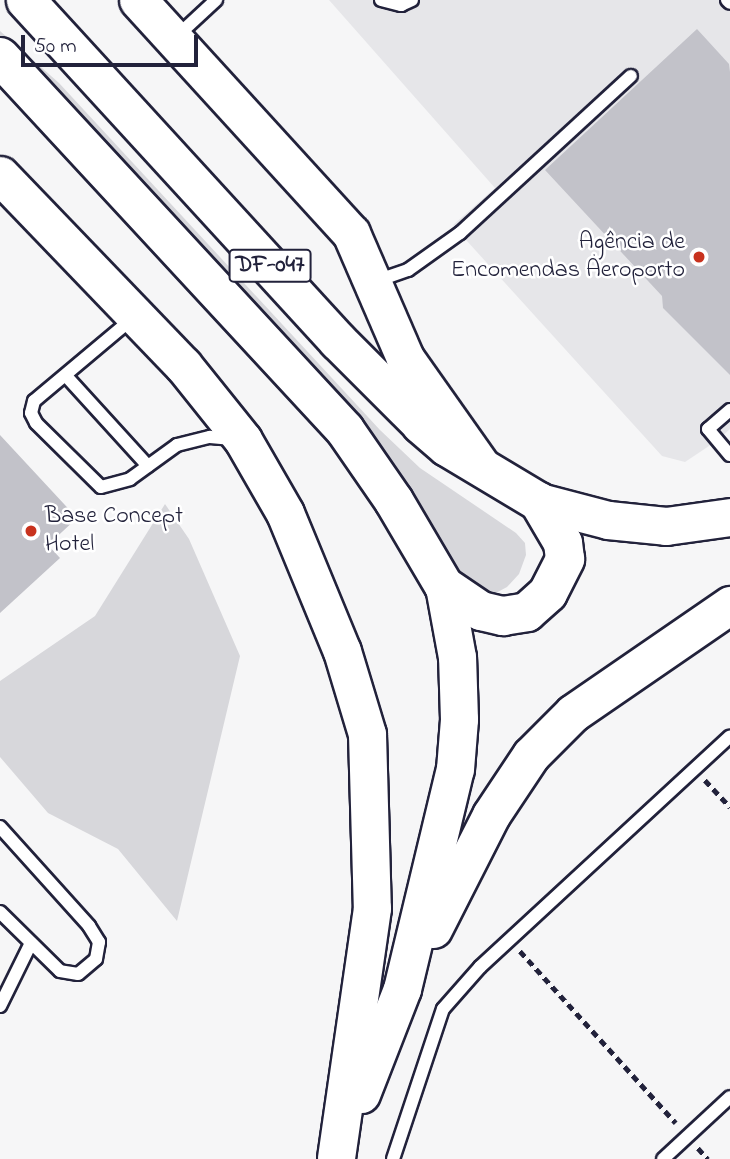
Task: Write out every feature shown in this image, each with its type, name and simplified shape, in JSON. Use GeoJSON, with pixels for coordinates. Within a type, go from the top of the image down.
{"type":"FeatureCollection","features":[{"type":"Feature","properties":{"kind":"main road","name":"DF-047"},"geometry":{"type":"LineString","coordinates":[[26,0],[338,341],[421,424],[486,472],[539,502]]}},
{"type":"Feature","properties":{"kind":"main road","name":"DF-047"},"geometry":{"type":"LineString","coordinates":[[0,57],[345,430],[394,500],[443,586]]}},
{"type":"Feature","properties":{"kind":"main road"},"geometry":{"type":"LineString","coordinates":[[443,586],[481,611],[503,617],[527,612],[548,593],[565,559],[559,535],[539,502]]}},
{"type":"Feature","properties":{"kind":"street"},"geometry":{"type":"LineString","coordinates":[[138,0],[351,233],[375,281],[390,331],[405,358],[486,472]]}},
{"type":"Feature","properties":{"kind":"street"},"geometry":{"type":"LineString","coordinates":[[0,175],[135,316],[243,440],[285,513],[315,583],[367,734],[372,908],[336,1158]]}},
{"type":"Feature","properties":{"kind":"street","name":"DF-047"},"geometry":{"type":"LineString","coordinates":[[539,502],[608,520],[666,526],[730,517]]}},
{"type":"Feature","properties":{"kind":"street","name":"DF-047"},"geometry":{"type":"LineString","coordinates":[[336,1158],[402,989],[455,769],[459,719],[457,657],[443,586]]}},
{"type":"Feature","properties":{"kind":"street"},"geometry":{"type":"LineString","coordinates":[[402,989],[491,815],[531,755],[573,713],[730,605]]}},
{"type":"Feature","properties":{"kind":"lane"},"geometry":{"type":"LineString","coordinates":[[174,39],[216,0]]}},
{"type":"Feature","properties":{"kind":"lane"},"geometry":{"type":"LineString","coordinates":[[381,0],[401,5],[412,0]]}},
{"type":"Feature","properties":{"kind":"lane"},"geometry":{"type":"LineString","coordinates":[[375,281],[408,270],[460,233],[631,76]]}},
{"type":"Feature","properties":{"kind":"lane"},"geometry":{"type":"LineString","coordinates":[[135,316],[67,377],[34,401],[31,413],[36,423],[96,486],[118,485],[177,445],[209,437],[243,440]]}},
{"type":"Feature","properties":{"kind":"lane"},"geometry":{"type":"LineString","coordinates":[[67,377],[148,466]]}},
{"type":"Feature","properties":{"kind":"lane"},"geometry":{"type":"LineString","coordinates":[[730,410],[708,429],[730,455]]}},
{"type":"Feature","properties":{"kind":"lane"},"geometry":{"type":"LineString","coordinates":[[393,1159],[443,1009],[510,940],[730,736]]}},
{"type":"Feature","properties":{"kind":"lane"},"geometry":{"type":"LineString","coordinates":[[0,827],[99,942],[96,959],[79,974],[60,971],[30,945],[0,912]]}},
{"type":"Feature","properties":{"kind":"lane"},"geometry":{"type":"LineString","coordinates":[[0,1006],[30,945]]}},
{"type":"Feature","properties":{"kind":"lane"},"geometry":{"type":"LineString","coordinates":[[663,1159],[730,1097]]}},
{"type":"Feature","properties":{"kind":"path"},"geometry":{"type":"LineString","coordinates":[[695,769],[730,807]]}},
{"type":"Feature","properties":{"kind":"path"},"geometry":{"type":"LineString","coordinates":[[510,940],[708,1159]]}},
{"type":"Feature","properties":{"kind":"shaded area"},"geometry":{"type":"Polygon","coordinates":[[[329,0],[730,0],[730,429],[718,440],[685,462],[662,456],[467,241],[453,225],[495,188],[329,0]]]}},
{"type":"Feature","properties":{"kind":"shaded area"},"geometry":{"type":"Polygon","coordinates":[[[0,31],[59,83],[380,430],[420,468],[516,533],[525,543],[526,555],[519,574],[507,587],[494,594],[475,594],[0,47],[0,31]]]}},
{"type":"Feature","properties":{"kind":"shaded area"},"geometry":{"type":"Polygon","coordinates":[[[165,504],[189,539],[240,656],[177,921],[118,849],[48,813],[0,757],[0,681],[95,616],[165,504]]]}},
{"type":"Feature","properties":{"kind":"building"},"geometry":{"type":"Polygon","coordinates":[[[697,29],[729,64],[730,72],[730,375],[663,308],[662,296],[545,170],[697,29]]]}},
{"type":"Feature","properties":{"kind":"building","name":"Base Concept Hotel"},"geometry":{"type":"Polygon","coordinates":[[[0,435],[77,518],[48,545],[60,558],[0,613],[0,435]]]}},
{"type":"Feature","properties":{"kind":"place","name":"Agência de Encomendas Aeroporto"},"geometry":{"type":"Point","coordinates":[699,257]}},
{"type":"Feature","properties":{"kind":"place","name":"Base Concept Hotel"},"geometry":{"type":"Point","coordinates":[31,531]}}]}
